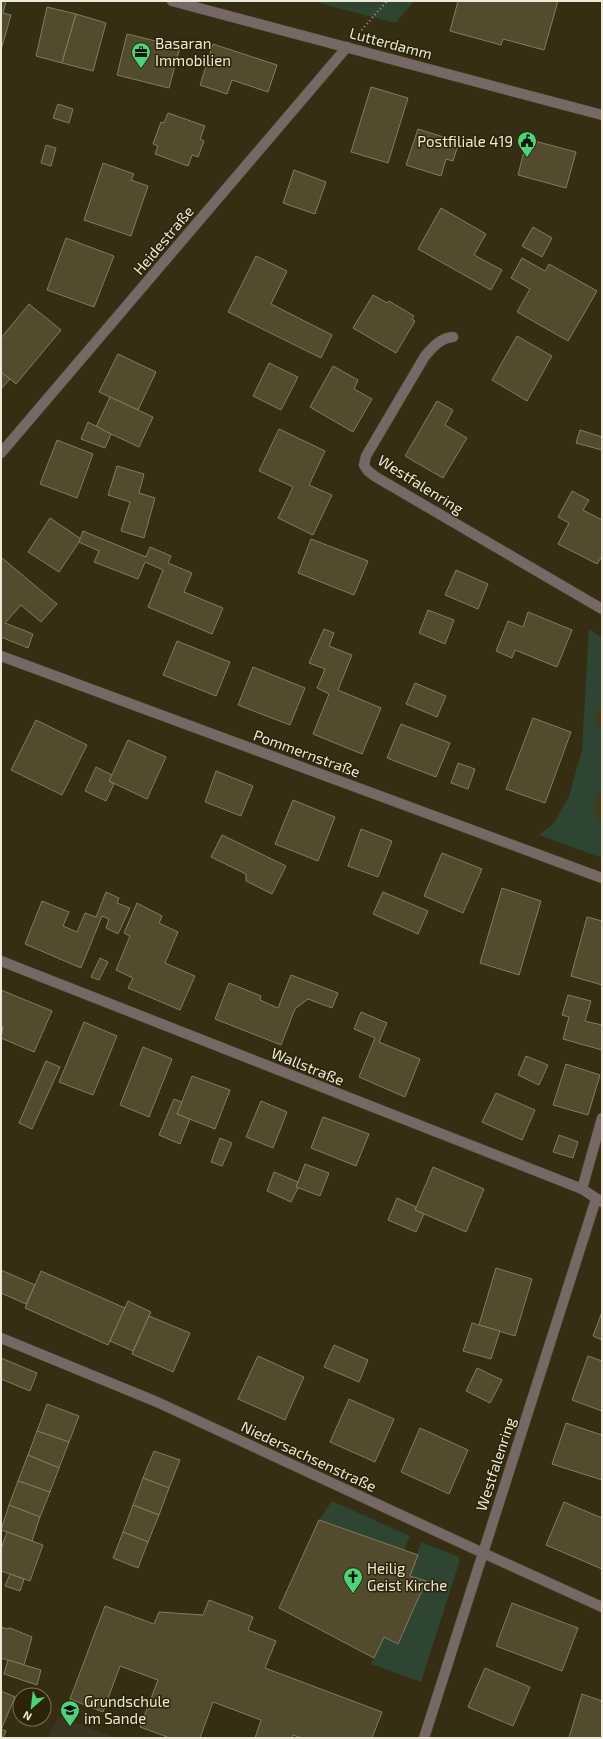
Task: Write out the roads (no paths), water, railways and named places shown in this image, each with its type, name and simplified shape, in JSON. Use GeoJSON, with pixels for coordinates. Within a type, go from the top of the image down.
{"type":"FeatureCollection","features":[{"type":"Feature","properties":{"kind":"street","name":"Lutterdamm"},"geometry":{"type":"LineString","coordinates":[[172,1],[347,46],[602,115]]}},
{"type":"Feature","properties":{"kind":"street","name":"Heidestraße"},"geometry":{"type":"LineString","coordinates":[[1,453],[347,46]]}},
{"type":"Feature","properties":{"kind":"street","name":"Westfalenring"},"geometry":{"type":"LineString","coordinates":[[453,337],[446,338],[436,344],[425,356],[366,456],[364,465],[368,471],[376,477],[602,609]]}},
{"type":"Feature","properties":{"kind":"street","name":"Pommernstraße"},"geometry":{"type":"LineString","coordinates":[[1,656],[602,878]]}},
{"type":"Feature","properties":{"kind":"street","name":"Wallstraße"},"geometry":{"type":"LineString","coordinates":[[1,961],[582,1189],[599,1200]]}},
{"type":"Feature","properties":{"kind":"street"},"geometry":{"type":"LineString","coordinates":[[582,1189],[602,1118]]}},
{"type":"Feature","properties":{"kind":"street","name":"Westfalenring"},"geometry":{"type":"LineString","coordinates":[[424,1738],[599,1200]]}},
{"type":"Feature","properties":{"kind":"street","name":"Niedersachsenstraße"},"geometry":{"type":"LineString","coordinates":[[1,1338],[157,1402],[602,1607]]}},
{"type":"Feature","properties":{"kind":"place","name":"Basaran Immobilien"},"geometry":{"type":"Point","coordinates":[141,69]}},
{"type":"Feature","properties":{"kind":"place","name":"Postfiliale 419"},"geometry":{"type":"Point","coordinates":[527,158]}},
{"type":"Feature","properties":{"kind":"place","name":"Heilig Geist Kirche"},"geometry":{"type":"Point","coordinates":[353,1594]}},
{"type":"Feature","properties":{"kind":"place","name":"Grundschule im Sande"},"geometry":{"type":"Point","coordinates":[70,1727]}}]}
